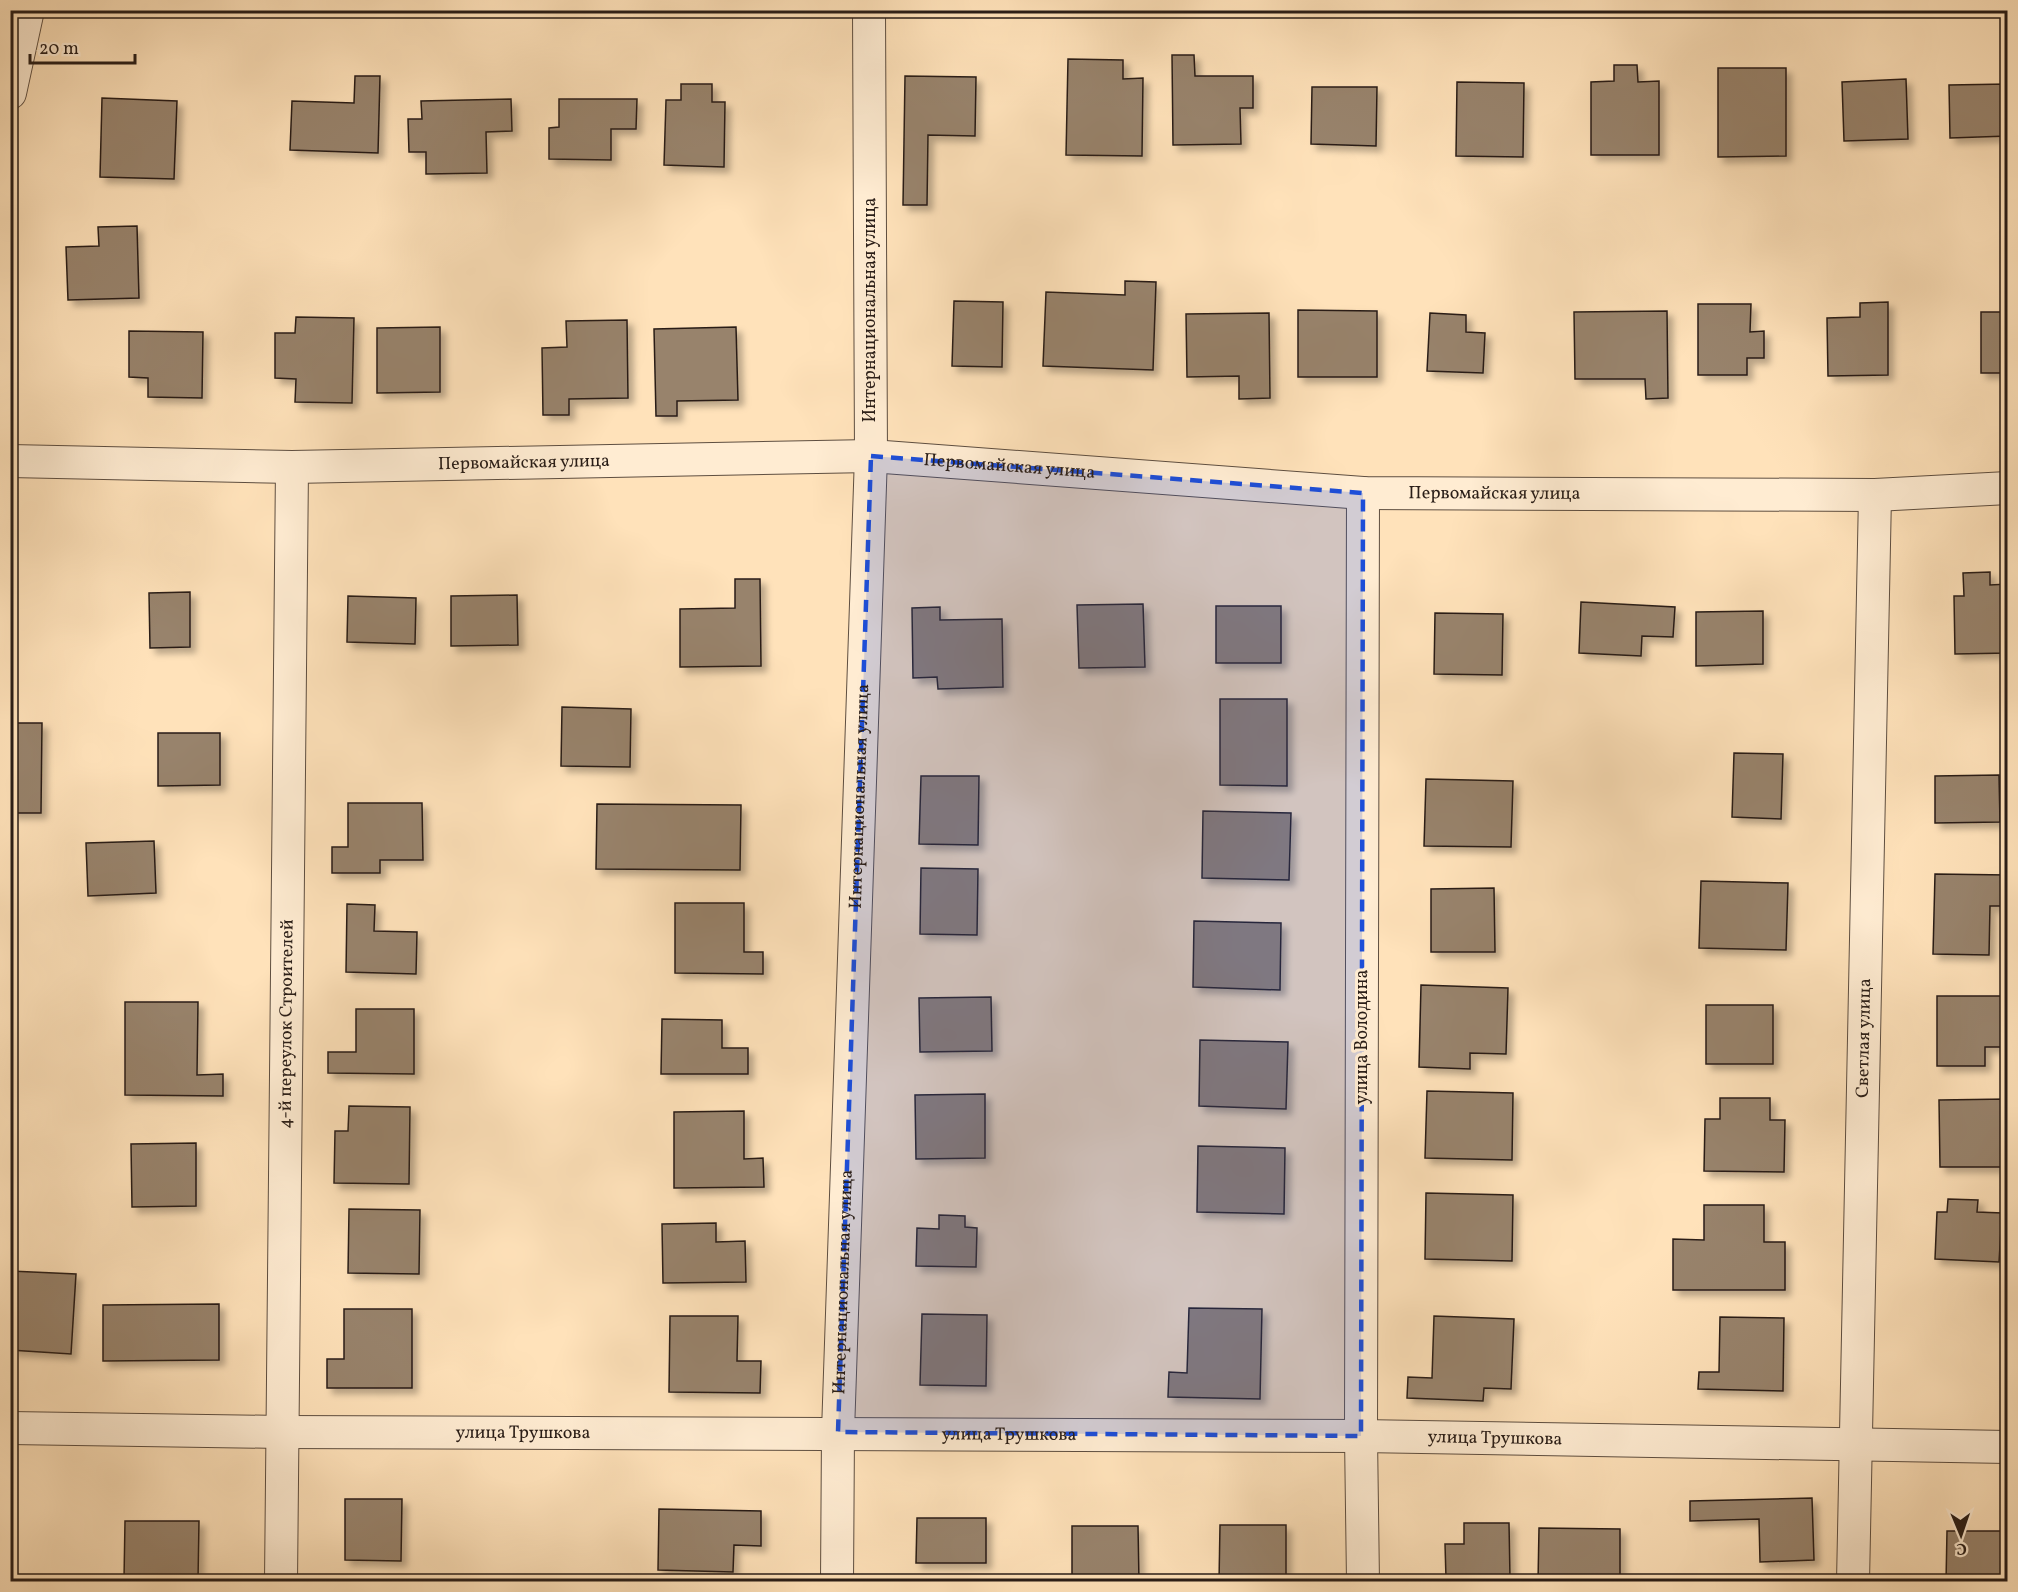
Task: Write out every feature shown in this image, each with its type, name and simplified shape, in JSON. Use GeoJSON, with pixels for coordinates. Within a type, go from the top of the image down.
{"type":"FeatureCollection","features":[{"type":"Feature","properties":{"kind":"street"},"geometry":{"type":"LineString","coordinates":[[10,93],[28,10]]}},
{"type":"Feature","properties":{"kind":"street","name":"Интернациональная улица"},"geometry":{"type":"LineString","coordinates":[[837,1581],[837,1432],[871,456],[869,10]]}},
{"type":"Feature","properties":{"kind":"street","name":"Первомайская улица"},"geometry":{"type":"LineString","coordinates":[[10,461],[292,467],[871,456],[1363,493],[1875,495],[2007,488]]}},
{"type":"Feature","properties":{"kind":"street","name":"4-й переулок Строителей"},"geometry":{"type":"LineString","coordinates":[[281,1581],[280,1432],[292,467]]}},
{"type":"Feature","properties":{"kind":"street","name":"улица Володина"},"geometry":{"type":"LineString","coordinates":[[1363,493],[1361,1436],[1363,1581]]}},
{"type":"Feature","properties":{"kind":"street","name":"Светлая улица"},"geometry":{"type":"LineString","coordinates":[[1853,1581],[1875,495]]}},
{"type":"Feature","properties":{"kind":"street","name":"улица Трушкова"},"geometry":{"type":"LineString","coordinates":[[10,1428],[280,1432],[837,1432],[1361,1436],[2007,1446]]}},
{"type":"Feature","properties":{"kind":"highlighted area"},"geometry":{"type":"Polygon","coordinates":[[[871,456],[1363,493],[1361,1436],[838,1432],[871,456]]]}},
{"type":"Feature","properties":{"kind":"building"},"geometry":{"type":"Polygon","coordinates":[[[1172,55],[1194,55],[1195,76],[1253,76],[1253,108],[1240,108],[1241,144],[1173,145],[1172,55]]]}},
{"type":"Feature","properties":{"kind":"building"},"geometry":{"type":"Polygon","coordinates":[[[1068,59],[1123,60],[1123,79],[1143,78],[1142,156],[1066,155],[1068,59]]]}},
{"type":"Feature","properties":{"kind":"building"},"geometry":{"type":"Polygon","coordinates":[[[1614,65],[1637,65],[1638,82],[1659,81],[1659,155],[1591,155],[1591,82],[1614,81],[1614,65]]]}},
{"type":"Feature","properties":{"kind":"building"},"geometry":{"type":"Polygon","coordinates":[[[1718,68],[1786,68],[1786,156],[1718,157],[1718,68]]]}},
{"type":"Feature","properties":{"kind":"building"},"geometry":{"type":"Polygon","coordinates":[[[355,76],[380,76],[378,153],[290,150],[292,101],[354,103],[355,76]]]}},
{"type":"Feature","properties":{"kind":"building"},"geometry":{"type":"Polygon","coordinates":[[[905,76],[976,77],[975,136],[928,135],[927,205],[903,205],[905,76]]]}},
{"type":"Feature","properties":{"kind":"building"},"geometry":{"type":"Polygon","coordinates":[[[1906,79],[1908,139],[1844,141],[1842,82],[1906,79]]]}},
{"type":"Feature","properties":{"kind":"building"},"geometry":{"type":"Polygon","coordinates":[[[1457,82],[1524,83],[1523,157],[1456,156],[1457,82]]]}},
{"type":"Feature","properties":{"kind":"building"},"geometry":{"type":"Polygon","coordinates":[[[681,84],[712,84],[712,102],[725,102],[724,167],[664,165],[666,100],[681,100],[681,84]]]}},
{"type":"Feature","properties":{"kind":"building"},"geometry":{"type":"Polygon","coordinates":[[[2008,84],[2008,136],[1950,138],[1949,85],[2008,84]]]}},
{"type":"Feature","properties":{"kind":"building"},"geometry":{"type":"Polygon","coordinates":[[[1312,87],[1377,87],[1376,146],[1311,144],[1312,87]]]}},
{"type":"Feature","properties":{"kind":"building"},"geometry":{"type":"Polygon","coordinates":[[[102,98],[177,101],[174,179],[100,177],[102,98]]]}},
{"type":"Feature","properties":{"kind":"building"},"geometry":{"type":"Polygon","coordinates":[[[511,99],[512,131],[486,132],[487,173],[426,174],[426,152],[409,152],[408,119],[422,119],[421,101],[511,99]]]}},
{"type":"Feature","properties":{"kind":"building"},"geometry":{"type":"Polygon","coordinates":[[[559,99],[637,99],[636,129],[611,129],[611,160],[549,159],[549,128],[559,127],[559,99]]]}},
{"type":"Feature","properties":{"kind":"building"},"geometry":{"type":"Polygon","coordinates":[[[137,226],[139,298],[68,300],[66,247],[99,246],[98,227],[137,226]]]}},
{"type":"Feature","properties":{"kind":"building"},"geometry":{"type":"Polygon","coordinates":[[[1125,281],[1156,282],[1153,370],[1043,366],[1046,292],[1125,295],[1125,281]]]}},
{"type":"Feature","properties":{"kind":"building"},"geometry":{"type":"Polygon","coordinates":[[[954,301],[1003,302],[1002,367],[952,366],[954,301]]]}},
{"type":"Feature","properties":{"kind":"building"},"geometry":{"type":"Polygon","coordinates":[[[1888,302],[1888,375],[1828,376],[1827,318],[1860,317],[1860,303],[1888,302]]]}},
{"type":"Feature","properties":{"kind":"building"},"geometry":{"type":"Polygon","coordinates":[[[1698,304],[1751,304],[1750,332],[1764,331],[1764,358],[1747,358],[1747,375],[1698,375],[1698,304]]]}},
{"type":"Feature","properties":{"kind":"building"},"geometry":{"type":"Polygon","coordinates":[[[1298,310],[1377,311],[1377,377],[1298,377],[1298,310]]]}},
{"type":"Feature","properties":{"kind":"building"},"geometry":{"type":"Polygon","coordinates":[[[1667,311],[1668,398],[1646,399],[1645,379],[1575,379],[1574,312],[1667,311]]]}},
{"type":"Feature","properties":{"kind":"building"},"geometry":{"type":"Polygon","coordinates":[[[1981,312],[2008,312],[2008,373],[1981,373],[1981,312]]]}},
{"type":"Feature","properties":{"kind":"building"},"geometry":{"type":"Polygon","coordinates":[[[1269,313],[1270,398],[1239,399],[1239,376],[1187,377],[1186,314],[1269,313]]]}},
{"type":"Feature","properties":{"kind":"building"},"geometry":{"type":"Polygon","coordinates":[[[1430,313],[1466,315],[1466,332],[1485,333],[1483,373],[1427,371],[1430,313]]]}},
{"type":"Feature","properties":{"kind":"building"},"geometry":{"type":"Polygon","coordinates":[[[296,317],[354,318],[352,403],[295,402],[296,379],[275,378],[275,333],[295,333],[296,317]]]}},
{"type":"Feature","properties":{"kind":"building"},"geometry":{"type":"Polygon","coordinates":[[[627,320],[628,398],[569,399],[569,415],[543,415],[542,348],[567,347],[566,321],[627,320]]]}},
{"type":"Feature","properties":{"kind":"building"},"geometry":{"type":"Polygon","coordinates":[[[440,327],[440,392],[377,393],[377,328],[440,327]]]}},
{"type":"Feature","properties":{"kind":"building"},"geometry":{"type":"Polygon","coordinates":[[[736,327],[738,400],[677,401],[677,416],[656,416],[654,329],[736,327]]]}},
{"type":"Feature","properties":{"kind":"building"},"geometry":{"type":"Polygon","coordinates":[[[129,331],[203,332],[202,398],[148,397],[148,378],[129,377],[129,331]]]}},
{"type":"Feature","properties":{"kind":"building"},"geometry":{"type":"Polygon","coordinates":[[[1990,572],[1990,585],[2008,584],[2008,653],[1955,654],[1954,596],[1964,596],[1963,573],[1990,572]]]}},
{"type":"Feature","properties":{"kind":"building"},"geometry":{"type":"Polygon","coordinates":[[[735,579],[760,579],[761,666],[680,667],[680,609],[735,608],[735,579]]]}},
{"type":"Feature","properties":{"kind":"building"},"geometry":{"type":"Polygon","coordinates":[[[190,592],[190,647],[150,648],[149,593],[190,592]]]}},
{"type":"Feature","properties":{"kind":"building"},"geometry":{"type":"Polygon","coordinates":[[[517,595],[518,645],[451,646],[451,596],[517,595]]]}},
{"type":"Feature","properties":{"kind":"building"},"geometry":{"type":"Polygon","coordinates":[[[348,596],[416,598],[415,644],[347,642],[348,596]]]}},
{"type":"Feature","properties":{"kind":"building"},"geometry":{"type":"Polygon","coordinates":[[[1581,602],[1675,607],[1673,637],[1642,636],[1641,656],[1579,653],[1581,602]]]}},
{"type":"Feature","properties":{"kind":"building"},"geometry":{"type":"Polygon","coordinates":[[[1143,604],[1145,667],[1079,668],[1077,605],[1143,604]]]}},
{"type":"Feature","properties":{"kind":"building"},"geometry":{"type":"Polygon","coordinates":[[[1216,606],[1281,606],[1281,663],[1216,663],[1216,606]]]}},
{"type":"Feature","properties":{"kind":"building"},"geometry":{"type":"Polygon","coordinates":[[[940,607],[940,620],[1002,619],[1003,687],[938,689],[937,677],[913,678],[912,608],[940,607]]]}},
{"type":"Feature","properties":{"kind":"building"},"geometry":{"type":"Polygon","coordinates":[[[1763,611],[1763,664],[1696,666],[1696,612],[1763,611]]]}},
{"type":"Feature","properties":{"kind":"building"},"geometry":{"type":"Polygon","coordinates":[[[1435,613],[1503,614],[1502,675],[1434,674],[1435,613]]]}},
{"type":"Feature","properties":{"kind":"building"},"geometry":{"type":"Polygon","coordinates":[[[1220,699],[1287,699],[1287,786],[1220,785],[1220,699]]]}},
{"type":"Feature","properties":{"kind":"building"},"geometry":{"type":"Polygon","coordinates":[[[562,707],[631,709],[630,767],[561,766],[562,707]]]}},
{"type":"Feature","properties":{"kind":"building"},"geometry":{"type":"Polygon","coordinates":[[[10,723],[42,723],[41,813],[10,813],[10,723]]]}},
{"type":"Feature","properties":{"kind":"building"},"geometry":{"type":"Polygon","coordinates":[[[158,733],[220,733],[220,785],[158,786],[158,733]]]}},
{"type":"Feature","properties":{"kind":"building"},"geometry":{"type":"Polygon","coordinates":[[[1734,753],[1783,754],[1781,819],[1732,817],[1734,753]]]}},
{"type":"Feature","properties":{"kind":"building"},"geometry":{"type":"Polygon","coordinates":[[[1999,775],[2000,822],[1935,823],[1935,776],[1999,775]]]}},
{"type":"Feature","properties":{"kind":"building"},"geometry":{"type":"Polygon","coordinates":[[[921,776],[979,776],[978,845],[919,844],[921,776]]]}},
{"type":"Feature","properties":{"kind":"building"},"geometry":{"type":"Polygon","coordinates":[[[1426,779],[1513,781],[1511,847],[1424,846],[1426,779]]]}},
{"type":"Feature","properties":{"kind":"building"},"geometry":{"type":"Polygon","coordinates":[[[348,803],[422,803],[423,860],[380,860],[380,873],[332,873],[332,847],[348,847],[348,803]]]}},
{"type":"Feature","properties":{"kind":"building"},"geometry":{"type":"Polygon","coordinates":[[[597,804],[741,805],[740,870],[596,869],[597,804]]]}},
{"type":"Feature","properties":{"kind":"building"},"geometry":{"type":"Polygon","coordinates":[[[1203,811],[1291,813],[1289,880],[1202,878],[1203,811]]]}},
{"type":"Feature","properties":{"kind":"building"},"geometry":{"type":"Polygon","coordinates":[[[154,841],[156,893],[88,896],[86,843],[154,841]]]}},
{"type":"Feature","properties":{"kind":"building"},"geometry":{"type":"Polygon","coordinates":[[[921,868],[978,869],[977,935],[920,934],[921,868]]]}},
{"type":"Feature","properties":{"kind":"building"},"geometry":{"type":"Polygon","coordinates":[[[1935,874],[2008,875],[2008,906],[1990,906],[1989,955],[1933,954],[1935,874]]]}},
{"type":"Feature","properties":{"kind":"building"},"geometry":{"type":"Polygon","coordinates":[[[1701,881],[1788,883],[1786,950],[1699,948],[1701,881]]]}},
{"type":"Feature","properties":{"kind":"building"},"geometry":{"type":"Polygon","coordinates":[[[1494,888],[1495,952],[1431,952],[1431,889],[1494,888]]]}},
{"type":"Feature","properties":{"kind":"building"},"geometry":{"type":"Polygon","coordinates":[[[675,903],[744,903],[744,952],[763,952],[763,974],[675,973],[675,903]]]}},
{"type":"Feature","properties":{"kind":"building"},"geometry":{"type":"Polygon","coordinates":[[[347,904],[375,905],[374,931],[417,932],[416,974],[346,972],[347,904]]]}},
{"type":"Feature","properties":{"kind":"building"},"geometry":{"type":"Polygon","coordinates":[[[1194,921],[1281,923],[1280,990],[1193,987],[1194,921]]]}},
{"type":"Feature","properties":{"kind":"building"},"geometry":{"type":"Polygon","coordinates":[[[1421,985],[1508,988],[1506,1054],[1470,1053],[1470,1069],[1419,1067],[1421,985]]]}},
{"type":"Feature","properties":{"kind":"building"},"geometry":{"type":"Polygon","coordinates":[[[1937,996],[2003,996],[2002,1047],[1985,1047],[1985,1066],[1937,1066],[1937,996]]]}},
{"type":"Feature","properties":{"kind":"building"},"geometry":{"type":"Polygon","coordinates":[[[991,997],[992,1051],[920,1052],[919,998],[991,997]]]}},
{"type":"Feature","properties":{"kind":"building"},"geometry":{"type":"Polygon","coordinates":[[[125,1002],[198,1002],[197,1075],[223,1074],[223,1096],[125,1095],[125,1002]]]}},
{"type":"Feature","properties":{"kind":"building"},"geometry":{"type":"Polygon","coordinates":[[[1706,1005],[1773,1005],[1773,1064],[1706,1064],[1706,1005]]]}},
{"type":"Feature","properties":{"kind":"building"},"geometry":{"type":"Polygon","coordinates":[[[356,1009],[414,1009],[414,1074],[328,1073],[328,1052],[356,1052],[356,1009]]]}},
{"type":"Feature","properties":{"kind":"building"},"geometry":{"type":"Polygon","coordinates":[[[662,1019],[722,1020],[722,1048],[748,1048],[748,1074],[661,1074],[662,1019]]]}},
{"type":"Feature","properties":{"kind":"building"},"geometry":{"type":"Polygon","coordinates":[[[1200,1040],[1288,1042],[1286,1109],[1199,1106],[1200,1040]]]}},
{"type":"Feature","properties":{"kind":"building"},"geometry":{"type":"Polygon","coordinates":[[[1427,1091],[1513,1093],[1512,1160],[1425,1158],[1427,1091]]]}},
{"type":"Feature","properties":{"kind":"building"},"geometry":{"type":"Polygon","coordinates":[[[985,1094],[985,1158],[916,1159],[915,1095],[985,1094]]]}},
{"type":"Feature","properties":{"kind":"building"},"geometry":{"type":"Polygon","coordinates":[[[1720,1098],[1770,1098],[1770,1120],[1785,1120],[1784,1172],[1704,1171],[1705,1119],[1720,1119],[1720,1098]]]}},
{"type":"Feature","properties":{"kind":"building"},"geometry":{"type":"Polygon","coordinates":[[[2008,1099],[2008,1127],[2002,1127],[2002,1167],[1940,1167],[1939,1100],[2008,1099]]]}},
{"type":"Feature","properties":{"kind":"building"},"geometry":{"type":"Polygon","coordinates":[[[349,1106],[410,1107],[409,1184],[334,1183],[335,1131],[348,1131],[349,1106]]]}},
{"type":"Feature","properties":{"kind":"building"},"geometry":{"type":"Polygon","coordinates":[[[744,1111],[744,1159],[763,1158],[764,1187],[674,1188],[674,1112],[744,1111]]]}},
{"type":"Feature","properties":{"kind":"building"},"geometry":{"type":"Polygon","coordinates":[[[196,1143],[196,1206],[132,1207],[131,1144],[196,1143]]]}},
{"type":"Feature","properties":{"kind":"building"},"geometry":{"type":"Polygon","coordinates":[[[1198,1146],[1285,1148],[1284,1214],[1197,1212],[1198,1146]]]}},
{"type":"Feature","properties":{"kind":"building"},"geometry":{"type":"Polygon","coordinates":[[[1426,1193],[1513,1195],[1512,1261],[1425,1259],[1426,1193]]]}},
{"type":"Feature","properties":{"kind":"building"},"geometry":{"type":"Polygon","coordinates":[[[1948,1199],[1978,1200],[1977,1212],[2002,1213],[1999,1262],[1935,1259],[1937,1212],[1947,1212],[1948,1199]]]}},
{"type":"Feature","properties":{"kind":"building"},"geometry":{"type":"Polygon","coordinates":[[[1704,1205],[1764,1205],[1764,1242],[1785,1242],[1785,1290],[1673,1290],[1673,1239],[1704,1240],[1704,1205]]]}},
{"type":"Feature","properties":{"kind":"building"},"geometry":{"type":"Polygon","coordinates":[[[349,1209],[420,1210],[419,1274],[348,1273],[349,1209]]]}},
{"type":"Feature","properties":{"kind":"building"},"geometry":{"type":"Polygon","coordinates":[[[939,1215],[965,1216],[965,1227],[977,1228],[976,1267],[916,1266],[917,1228],[939,1229],[939,1215]]]}},
{"type":"Feature","properties":{"kind":"building"},"geometry":{"type":"Polygon","coordinates":[[[716,1223],[716,1242],[745,1241],[746,1282],[663,1283],[662,1224],[716,1223]]]}},
{"type":"Feature","properties":{"kind":"building"},"geometry":{"type":"Polygon","coordinates":[[[10,1271],[76,1274],[71,1354],[10,1350],[10,1271]]]}},
{"type":"Feature","properties":{"kind":"building"},"geometry":{"type":"Polygon","coordinates":[[[219,1304],[219,1360],[103,1361],[103,1305],[219,1304]]]}},
{"type":"Feature","properties":{"kind":"building"},"geometry":{"type":"Polygon","coordinates":[[[1189,1308],[1262,1309],[1260,1399],[1168,1397],[1169,1372],[1187,1373],[1189,1308]]]}},
{"type":"Feature","properties":{"kind":"building"},"geometry":{"type":"Polygon","coordinates":[[[344,1309],[412,1309],[412,1388],[327,1388],[327,1359],[344,1359],[344,1309]]]}},
{"type":"Feature","properties":{"kind":"building"},"geometry":{"type":"Polygon","coordinates":[[[922,1314],[987,1315],[986,1386],[920,1385],[922,1314]]]}},
{"type":"Feature","properties":{"kind":"building"},"geometry":{"type":"Polygon","coordinates":[[[670,1316],[738,1316],[737,1361],[761,1361],[760,1393],[669,1392],[670,1316]]]}},
{"type":"Feature","properties":{"kind":"building"},"geometry":{"type":"Polygon","coordinates":[[[1434,1316],[1514,1319],[1511,1389],[1484,1388],[1483,1401],[1407,1398],[1408,1377],[1432,1378],[1434,1316]]]}},
{"type":"Feature","properties":{"kind":"building"},"geometry":{"type":"Polygon","coordinates":[[[1720,1317],[1784,1318],[1783,1391],[1698,1389],[1699,1372],[1719,1372],[1720,1317]]]}},
{"type":"Feature","properties":{"kind":"building"},"geometry":{"type":"Polygon","coordinates":[[[1812,1498],[1814,1560],[1760,1562],[1759,1519],[1690,1521],[1690,1501],[1812,1498]]]}},
{"type":"Feature","properties":{"kind":"building"},"geometry":{"type":"Polygon","coordinates":[[[345,1499],[402,1499],[401,1561],[345,1560],[345,1499]]]}},
{"type":"Feature","properties":{"kind":"building"},"geometry":{"type":"Polygon","coordinates":[[[659,1509],[761,1511],[761,1546],[734,1545],[733,1572],[658,1570],[659,1509]]]}},
{"type":"Feature","properties":{"kind":"building"},"geometry":{"type":"Polygon","coordinates":[[[917,1518],[986,1518],[986,1563],[916,1563],[917,1518]]]}},
{"type":"Feature","properties":{"kind":"building"},"geometry":{"type":"Polygon","coordinates":[[[125,1521],[199,1521],[198,1580],[124,1579],[125,1521]]]}},
{"type":"Feature","properties":{"kind":"building"},"geometry":{"type":"Polygon","coordinates":[[[1464,1523],[1509,1523],[1510,1578],[1446,1578],[1445,1544],[1464,1544],[1464,1523]]]}},
{"type":"Feature","properties":{"kind":"building"},"geometry":{"type":"Polygon","coordinates":[[[1220,1525],[1286,1525],[1286,1582],[1219,1582],[1220,1525]]]}},
{"type":"Feature","properties":{"kind":"building"},"geometry":{"type":"Polygon","coordinates":[[[1072,1526],[1138,1526],[1139,1582],[1072,1582],[1072,1526]]]}},
{"type":"Feature","properties":{"kind":"building"},"geometry":{"type":"Polygon","coordinates":[[[1539,1528],[1620,1529],[1620,1582],[1538,1582],[1539,1528]]]}},
{"type":"Feature","properties":{"kind":"building"},"geometry":{"type":"Polygon","coordinates":[[[1947,1531],[2001,1531],[2001,1582],[1946,1582],[1947,1531]]]}}]}
